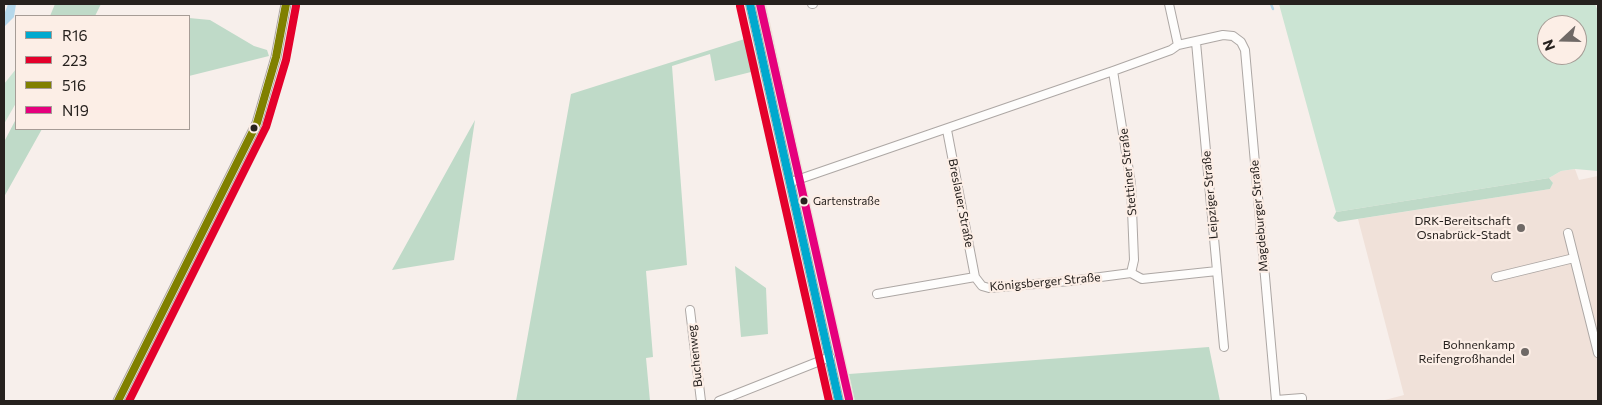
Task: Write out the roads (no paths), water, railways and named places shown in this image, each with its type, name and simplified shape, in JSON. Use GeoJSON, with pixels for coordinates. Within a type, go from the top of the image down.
{"type":"FeatureCollection","features":[{"type":"Feature","properties":{"kind":"street"},"geometry":{"type":"LineString","coordinates":[[118,401],[257,123],[276,56],[286,4]]}},
{"type":"Feature","properties":{"kind":"street"},"geometry":{"type":"LineString","coordinates":[[750,4],[839,401]]}},
{"type":"Feature","properties":{"kind":"street"},"geometry":{"type":"LineString","coordinates":[[1169,4],[1178,45]]}},
{"type":"Feature","properties":{"kind":"street","name":"Magdeburger Straße"},"geometry":{"type":"LineString","coordinates":[[1196,42],[1223,34],[1233,36],[1241,42],[1244,50],[1276,401],[1302,398],[1302,401]]}},
{"type":"Feature","properties":{"kind":"street"},"geometry":{"type":"LineString","coordinates":[[791,182],[947,130],[1171,50],[1178,45],[1196,42]]}},
{"type":"Feature","properties":{"kind":"street","name":"Leipziger Straße"},"geometry":{"type":"LineString","coordinates":[[1196,42],[1224,347]]}},
{"type":"Feature","properties":{"kind":"street","name":"Stettiner Straße"},"geometry":{"type":"LineString","coordinates":[[1113,71],[1132,184],[1134,260],[1131,273]]}},
{"type":"Feature","properties":{"kind":"street","name":"Breslauer Straße"},"geometry":{"type":"LineString","coordinates":[[947,130],[975,277]]}},
{"type":"Feature","properties":{"kind":"street"},"geometry":{"type":"LineString","coordinates":[[1568,233],[1598,353]]}},
{"type":"Feature","properties":{"kind":"street"},"geometry":{"type":"LineString","coordinates":[[1496,277],[1574,258]]}},
{"type":"Feature","properties":{"kind":"street","name":"Königsberger Straße"},"geometry":{"type":"LineString","coordinates":[[877,294],[975,277],[982,286],[989,288],[1131,273],[1142,279],[1217,271]]}},
{"type":"Feature","properties":{"kind":"street","name":"Buchenweg"},"geometry":{"type":"LineString","coordinates":[[690,310],[701,401]]}},
{"type":"Feature","properties":{"kind":"street"},"geometry":{"type":"LineString","coordinates":[[719,401],[830,357]]}},
{"type":"Feature","properties":{"kind":"water"},"geometry":{"type":"Polygon","coordinates":[[[8,4],[16,4],[14,17],[4,27],[4,15],[8,4]]]}},
{"type":"Feature","properties":{"kind":"waterway"},"geometry":{"type":"LineString","coordinates":[[1271,4],[1273,9]]}},
{"type":"Feature","properties":{"kind":"railway"},"geometry":{"type":"LineString","coordinates":[[762,4],[850,401]]}},
{"type":"Feature","properties":{"kind":"place","name":"Gartenstraße"},"geometry":{"type":"Point","coordinates":[804,201]}},
{"type":"Feature","properties":{"kind":"place","name":"DRK-Bereitschaft Osnabrück-Stadt"},"geometry":{"type":"Point","coordinates":[1521,228]}},
{"type":"Feature","properties":{"kind":"place","name":"Bohnenkamp Reifengroßhandel"},"geometry":{"type":"Point","coordinates":[1525,352]}}]}
